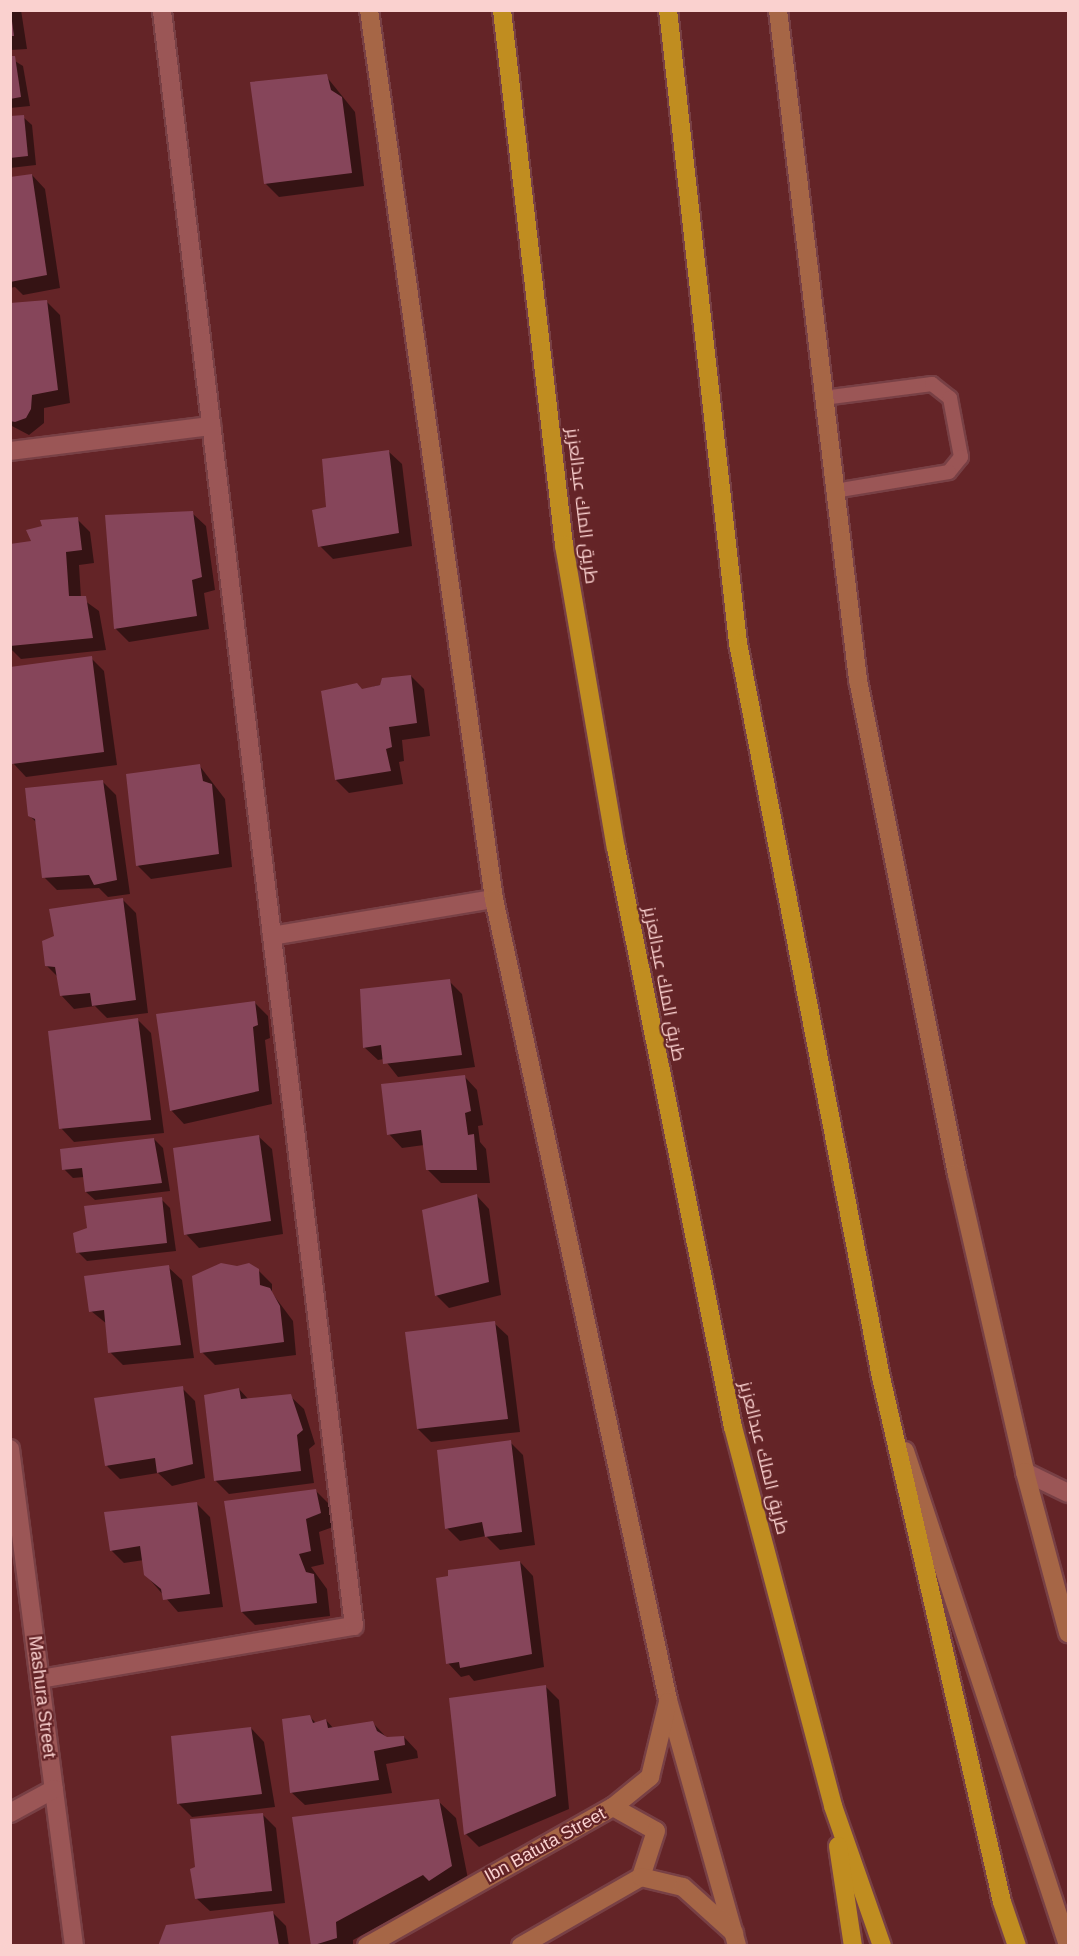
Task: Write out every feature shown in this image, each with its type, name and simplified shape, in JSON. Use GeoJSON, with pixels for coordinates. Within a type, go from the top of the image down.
{"type":"FeatureCollection","features":[{"type":"Feature","properties":{"kind":"highway","name":"طريق الملك عبدالعزيز"},"geometry":{"type":"LineString","coordinates":[[502,10],[564,545],[616,848],[733,1427],[833,1806],[882,1946]]}},
{"type":"Feature","properties":{"kind":"highway"},"geometry":{"type":"LineString","coordinates":[[668,10],[738,643],[881,1377],[1000,1890],[1017,1946]]}},
{"type":"Feature","properties":{"kind":"highway"},"geometry":{"type":"LineString","coordinates":[[833,1806],[853,1946]]}},
{"type":"Feature","properties":{"kind":"main road"},"geometry":{"type":"LineString","coordinates":[[369,10],[494,900],[668,1700],[735,1939]]}},
{"type":"Feature","properties":{"kind":"main road"},"geometry":{"type":"LineString","coordinates":[[778,10],[858,680],[957,1174],[1025,1472],[1068,1633]]}},
{"type":"Feature","properties":{"kind":"main road"},"geometry":{"type":"LineString","coordinates":[[881,1377],[1068,1945]]}},
{"type":"Feature","properties":{"kind":"main road","name":"Ibn Batuta Street"},"geometry":{"type":"LineString","coordinates":[[367,1946],[613,1807],[650,1777],[668,1700]]}},
{"type":"Feature","properties":{"kind":"main road"},"geometry":{"type":"LineString","coordinates":[[521,1946],[641,1877],[657,1831],[613,1807]]}},
{"type":"Feature","properties":{"kind":"main road"},"geometry":{"type":"LineString","coordinates":[[641,1877],[683,1887],[735,1939]]}},
{"type":"Feature","properties":{"kind":"street"},"geometry":{"type":"LineString","coordinates":[[39,1679],[354,1626],[162,10]]}},
{"type":"Feature","properties":{"kind":"street"},"geometry":{"type":"LineString","coordinates":[[10,451],[211,426]]}},
{"type":"Feature","properties":{"kind":"street"},"geometry":{"type":"LineString","coordinates":[[272,936],[494,900]]}},
{"type":"Feature","properties":{"kind":"street","name":"Mashura Street"},"geometry":{"type":"LineString","coordinates":[[10,1449],[74,1946]]}},
{"type":"Feature","properties":{"kind":"street"},"geometry":{"type":"LineString","coordinates":[[1025,1472],[1068,1493]]}},
{"type":"Feature","properties":{"kind":"street"},"geometry":{"type":"LineString","coordinates":[[10,1813],[54,1789]]}},
{"type":"Feature","properties":{"kind":"lane"},"geometry":{"type":"LineString","coordinates":[[823,398],[933,384],[950,398],[961,457],[949,472],[834,491]]}},
{"type":"Feature","properties":{"kind":"building"},"geometry":{"type":"Polygon","coordinates":[[[10,21],[12,21],[14,36],[10,36],[10,21]]]}},
{"type":"Feature","properties":{"kind":"building"},"geometry":{"type":"Polygon","coordinates":[[[10,56],[15,56],[21,97],[10,99],[10,56]]]}},
{"type":"Feature","properties":{"kind":"building"},"geometry":{"type":"Polygon","coordinates":[[[327,74],[331,90],[342,97],[352,173],[264,184],[250,82],[327,74]]]}},
{"type":"Feature","properties":{"kind":"building"},"geometry":{"type":"Polygon","coordinates":[[[24,115],[28,156],[10,158],[10,116],[24,115]]]}},
{"type":"Feature","properties":{"kind":"building"},"geometry":{"type":"Polygon","coordinates":[[[32,174],[47,275],[10,282],[10,177],[32,174]]]}},
{"type":"Feature","properties":{"kind":"building"},"geometry":{"type":"Polygon","coordinates":[[[47,300],[58,390],[32,395],[31,409],[26,418],[15,422],[10,421],[10,303],[47,300]]]}},
{"type":"Feature","properties":{"kind":"building"},"geometry":{"type":"Polygon","coordinates":[[[389,450],[399,533],[318,547],[312,510],[326,507],[322,459],[389,450]]]}},
{"type":"Feature","properties":{"kind":"building"},"geometry":{"type":"Polygon","coordinates":[[[193,511],[202,577],[192,580],[197,616],[114,629],[105,515],[193,511]]]}},
{"type":"Feature","properties":{"kind":"building"},"geometry":{"type":"Polygon","coordinates":[[[78,517],[82,550],[66,552],[69,596],[86,596],[93,638],[10,646],[10,544],[31,541],[26,530],[42,526],[40,520],[78,517]]]}},
{"type":"Feature","properties":{"kind":"building"},"geometry":{"type":"Polygon","coordinates":[[[92,656],[104,752],[12,764],[10,667],[92,656]]]}},
{"type":"Feature","properties":{"kind":"building"},"geometry":{"type":"Polygon","coordinates":[[[411,675],[417,723],[389,727],[392,747],[386,749],[391,771],[335,780],[321,691],[357,683],[362,689],[380,685],[382,678],[411,675]]]}},
{"type":"Feature","properties":{"kind":"building"},"geometry":{"type":"Polygon","coordinates":[[[200,764],[203,781],[212,784],[219,854],[136,866],[126,774],[200,764]]]}},
{"type":"Feature","properties":{"kind":"building"},"geometry":{"type":"Polygon","coordinates":[[[103,780],[117,880],[94,885],[89,875],[42,878],[35,819],[28,816],[25,788],[103,780]]]}},
{"type":"Feature","properties":{"kind":"building"},"geometry":{"type":"Polygon","coordinates":[[[123,898],[136,1000],[92,1006],[90,993],[60,996],[55,967],[45,966],[42,941],[54,936],[49,909],[123,898]]]}},
{"type":"Feature","properties":{"kind":"building"},"geometry":{"type":"Polygon","coordinates":[[[450,979],[462,1055],[383,1064],[381,1045],[363,1048],[360,989],[450,979]]]}},
{"type":"Feature","properties":{"kind":"building"},"geometry":{"type":"Polygon","coordinates":[[[255,1001],[258,1025],[253,1027],[259,1091],[170,1111],[156,1014],[255,1001]]]}},
{"type":"Feature","properties":{"kind":"building"},"geometry":{"type":"Polygon","coordinates":[[[138,1018],[151,1120],[59,1129],[48,1031],[138,1018]]]}},
{"type":"Feature","properties":{"kind":"building"},"geometry":{"type":"Polygon","coordinates":[[[465,1075],[471,1111],[465,1113],[468,1135],[474,1134],[477,1170],[426,1170],[421,1130],[387,1135],[381,1084],[465,1075]]]}},
{"type":"Feature","properties":{"kind":"building"},"geometry":{"type":"Polygon","coordinates":[[[259,1135],[271,1221],[184,1235],[173,1148],[259,1135]]]}},
{"type":"Feature","properties":{"kind":"building"},"geometry":{"type":"Polygon","coordinates":[[[154,1138],[162,1183],[85,1192],[82,1168],[62,1170],[60,1149],[154,1138]]]}},
{"type":"Feature","properties":{"kind":"building"},"geometry":{"type":"Polygon","coordinates":[[[477,1194],[489,1282],[435,1296],[422,1210],[477,1194]]]}},
{"type":"Feature","properties":{"kind":"building"},"geometry":{"type":"Polygon","coordinates":[[[162,1197],[167,1243],[76,1253],[73,1233],[87,1228],[84,1206],[162,1197]]]}},
{"type":"Feature","properties":{"kind":"building"},"geometry":{"type":"Polygon","coordinates":[[[221,1263],[237,1266],[249,1263],[259,1269],[260,1285],[270,1288],[280,1306],[284,1342],[200,1353],[192,1276],[221,1263]]]}},
{"type":"Feature","properties":{"kind":"building"},"geometry":{"type":"Polygon","coordinates":[[[169,1265],[181,1345],[108,1353],[104,1310],[89,1312],[84,1276],[169,1265]]]}},
{"type":"Feature","properties":{"kind":"building"},"geometry":{"type":"Polygon","coordinates":[[[495,1321],[508,1419],[417,1429],[405,1332],[495,1321]]]}},
{"type":"Feature","properties":{"kind":"building"},"geometry":{"type":"Polygon","coordinates":[[[183,1386],[193,1464],[157,1473],[155,1458],[105,1466],[94,1398],[183,1386]]]}},
{"type":"Feature","properties":{"kind":"building"},"geometry":{"type":"Polygon","coordinates":[[[239,1388],[241,1399],[291,1394],[303,1430],[297,1435],[301,1471],[214,1481],[204,1395],[239,1388]]]}},
{"type":"Feature","properties":{"kind":"building"},"geometry":{"type":"Polygon","coordinates":[[[511,1440],[522,1532],[485,1537],[482,1522],[445,1529],[437,1450],[511,1440]]]}},
{"type":"Feature","properties":{"kind":"building"},"geometry":{"type":"Polygon","coordinates":[[[316,1489],[321,1513],[306,1519],[311,1551],[299,1554],[306,1572],[314,1574],[317,1603],[241,1612],[224,1501],[316,1489]]]}},
{"type":"Feature","properties":{"kind":"building"},"geometry":{"type":"Polygon","coordinates":[[[197,1502],[210,1594],[163,1600],[161,1589],[144,1575],[140,1546],[110,1551],[104,1512],[197,1502]]]}},
{"type":"Feature","properties":{"kind":"building"},"geometry":{"type":"Polygon","coordinates":[[[520,1561],[532,1654],[460,1668],[459,1662],[446,1664],[436,1578],[448,1576],[448,1570],[520,1561]]]}},
{"type":"Feature","properties":{"kind":"building"},"geometry":{"type":"Polygon","coordinates":[[[546,1685],[556,1796],[464,1835],[449,1698],[546,1685]]]}},
{"type":"Feature","properties":{"kind":"building"},"geometry":{"type":"Polygon","coordinates":[[[310,1715],[313,1723],[326,1719],[328,1728],[373,1721],[377,1731],[387,1737],[404,1736],[405,1745],[374,1751],[379,1780],[290,1793],[282,1719],[310,1715]]]}},
{"type":"Feature","properties":{"kind":"building"},"geometry":{"type":"Polygon","coordinates":[[[251,1727],[262,1794],[177,1804],[171,1736],[251,1727]]]}},
{"type":"Feature","properties":{"kind":"building"},"geometry":{"type":"Polygon","coordinates":[[[439,1799],[452,1866],[429,1881],[423,1875],[336,1922],[337,1938],[311,1946],[292,1817],[439,1799]]]}},
{"type":"Feature","properties":{"kind":"building"},"geometry":{"type":"Polygon","coordinates":[[[263,1813],[272,1891],[195,1899],[190,1869],[195,1867],[190,1819],[263,1813]]]}},
{"type":"Feature","properties":{"kind":"building"},"geometry":{"type":"Polygon","coordinates":[[[273,1911],[279,1946],[158,1946],[166,1925],[273,1911]]]}}]}
